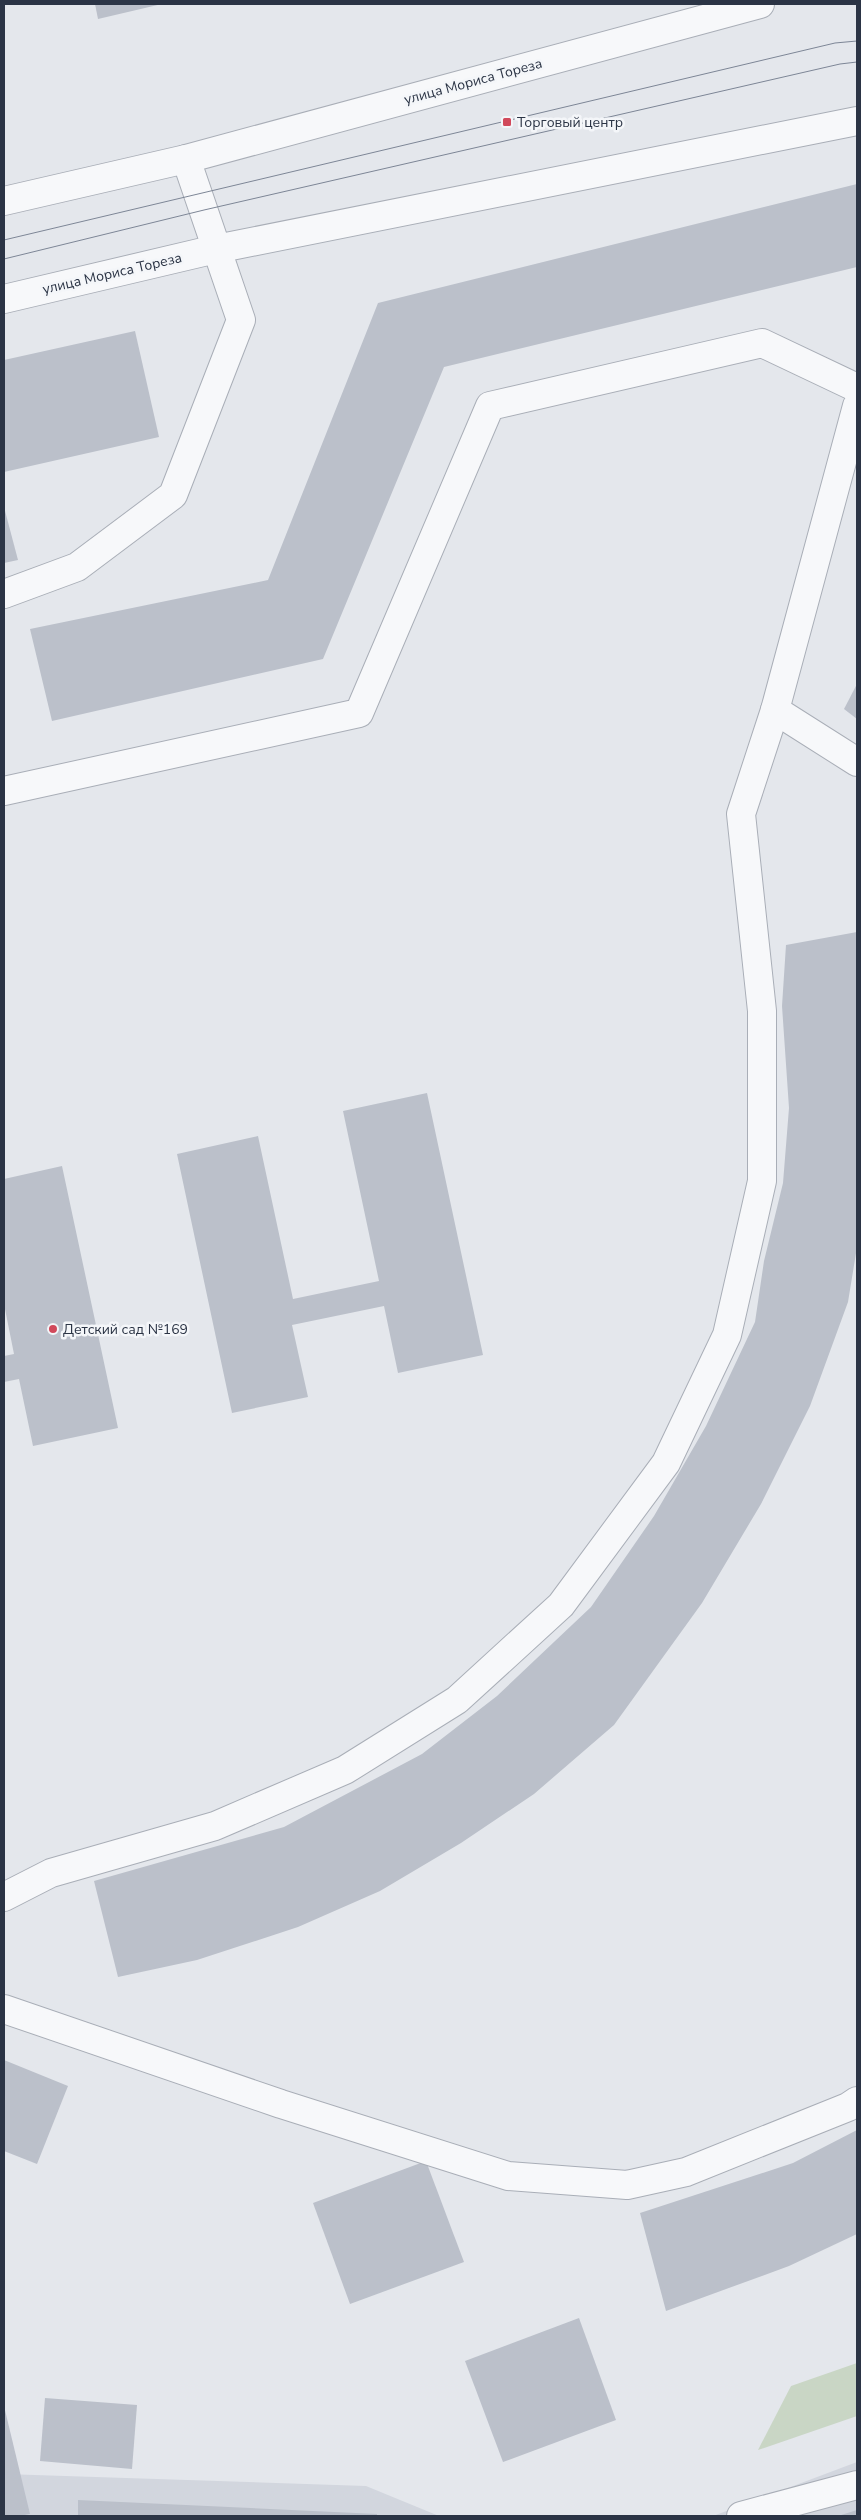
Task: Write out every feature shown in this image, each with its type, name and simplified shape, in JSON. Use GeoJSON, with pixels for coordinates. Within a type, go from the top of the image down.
{"type":"FeatureCollection","features":[{"type":"Feature","properties":{"kind":"street","name":"улица Мориса Тореза"},"geometry":{"type":"LineString","coordinates":[[4,201],[186,159],[760,4]]}},
{"type":"Feature","properties":{"kind":"street","name":"улица Мориса Тореза"},"geometry":{"type":"LineString","coordinates":[[4,299],[216,250],[857,121]]}},
{"type":"Feature","properties":{"kind":"street"},"geometry":{"type":"LineString","coordinates":[[4,594],[77,567],[173,495],[241,320],[186,159]]}},
{"type":"Feature","properties":{"kind":"street"},"geometry":{"type":"LineString","coordinates":[[4,791],[359,713],[490,406],[762,343],[857,388]]}},
{"type":"Feature","properties":{"kind":"street"},"geometry":{"type":"LineString","coordinates":[[4,1897],[51,1873],[215,1826],[345,1770],[457,1700],[561,1604],[666,1463],[727,1335],[762,1182],[762,1011],[741,814],[775,710],[857,406]]}},
{"type":"Feature","properties":{"kind":"street"},"geometry":{"type":"LineString","coordinates":[[775,710],[857,762]]}},
{"type":"Feature","properties":{"kind":"street"},"geometry":{"type":"LineString","coordinates":[[4,2009],[281,2104],[508,2176],[627,2185],[686,2172],[848,2107],[857,2100]]}},
{"type":"Feature","properties":{"kind":"street"},"geometry":{"type":"LineString","coordinates":[[741,2516],[857,2485]]}},
{"type":"Feature","properties":{"kind":"shaded area"},"geometry":{"type":"Polygon","coordinates":[[[857,2462],[857,2516],[713,2516],[857,2462]]]}},
{"type":"Feature","properties":{"kind":"shaded area"},"geometry":{"type":"Polygon","coordinates":[[[4,2474],[366,2486],[439,2516],[4,2516],[4,2474]]]}},
{"type":"Feature","properties":{"kind":"green space"},"geometry":{"type":"Polygon","coordinates":[[[857,2363],[857,2416],[758,2450],[791,2386],[857,2363]]]}},
{"type":"Feature","properties":{"kind":"building"},"geometry":{"type":"Polygon","coordinates":[[[95,4],[162,4],[98,19],[95,4]]]}},
{"type":"Feature","properties":{"kind":"building"},"geometry":{"type":"Polygon","coordinates":[[[857,184],[857,267],[444,367],[323,659],[52,721],[30,629],[268,580],[378,303],[857,184]]]}},
{"type":"Feature","properties":{"kind":"building"},"geometry":{"type":"Polygon","coordinates":[[[135,331],[159,437],[4,472],[4,360],[135,331]]]}},
{"type":"Feature","properties":{"kind":"building"},"geometry":{"type":"Polygon","coordinates":[[[4,507],[18,560],[4,563],[4,507]]]}},
{"type":"Feature","properties":{"kind":"building"},"geometry":{"type":"Polygon","coordinates":[[[857,684],[857,719],[844,709],[857,684]]]}},
{"type":"Feature","properties":{"kind":"building"},"geometry":{"type":"Polygon","coordinates":[[[857,932],[857,1247],[848,1302],[810,1406],[761,1504],[702,1603],[614,1725],[534,1794],[461,1843],[380,1891],[298,1927],[197,1960],[118,1977],[94,1881],[284,1827],[422,1754],[497,1696],[591,1607],[654,1516],[706,1426],[755,1322],[764,1261],[783,1183],[789,1108],[782,1006],[786,945],[857,932]]]}},
{"type":"Feature","properties":{"kind":"building"},"geometry":{"type":"Polygon","coordinates":[[[427,1093],[483,1355],[398,1373],[384,1306],[292,1325],[308,1397],[232,1413],[177,1154],[258,1136],[293,1299],[379,1281],[343,1111],[427,1093]]]}},
{"type":"Feature","properties":{"kind":"building","name":"Детский сад №169"},"geometry":{"type":"Polygon","coordinates":[[[62,1166],[118,1428],[33,1446],[19,1379],[4,1382],[4,1356],[14,1354],[4,1304],[4,1179],[62,1166]]]}},
{"type":"Feature","properties":{"kind":"building"},"geometry":{"type":"Polygon","coordinates":[[[4,2060],[68,2086],[37,2164],[4,2151],[4,2060]]]}},
{"type":"Feature","properties":{"kind":"building"},"geometry":{"type":"Polygon","coordinates":[[[857,2130],[857,2234],[789,2266],[666,2311],[640,2213],[793,2163],[857,2130]]]}},
{"type":"Feature","properties":{"kind":"building"},"geometry":{"type":"Polygon","coordinates":[[[426,2161],[464,2262],[350,2304],[313,2203],[426,2161]]]}},
{"type":"Feature","properties":{"kind":"building"},"geometry":{"type":"Polygon","coordinates":[[[579,2318],[616,2420],[503,2462],[465,2361],[579,2318]]]}},
{"type":"Feature","properties":{"kind":"building"},"geometry":{"type":"Polygon","coordinates":[[[45,2398],[137,2405],[132,2469],[40,2461],[45,2398]]]}},
{"type":"Feature","properties":{"kind":"building"},"geometry":{"type":"Polygon","coordinates":[[[4,2406],[30,2514],[4,2516],[4,2406]]]}},
{"type":"Feature","properties":{"kind":"building"},"geometry":{"type":"Polygon","coordinates":[[[78,2500],[377,2514],[377,2516],[78,2516],[78,2500]]]}},
{"type":"Feature","properties":{"kind":"building"},"geometry":{"type":"Polygon","coordinates":[[[857,2510],[857,2516],[838,2516],[857,2510]]]}},
{"type":"Feature","properties":{"kind":"tram line"},"geometry":{"type":"LineString","coordinates":[[4,240],[835,43],[857,41]]}},
{"type":"Feature","properties":{"kind":"tram line"},"geometry":{"type":"LineString","coordinates":[[4,259],[204,210],[840,64],[857,62]]}},
{"type":"Feature","properties":{"kind":"place","name":"Торговый центр"},"geometry":{"type":"Point","coordinates":[507,122]}},
{"type":"Feature","properties":{"kind":"place","name":"Детский сад №169"},"geometry":{"type":"Point","coordinates":[53,1329]}}]}
